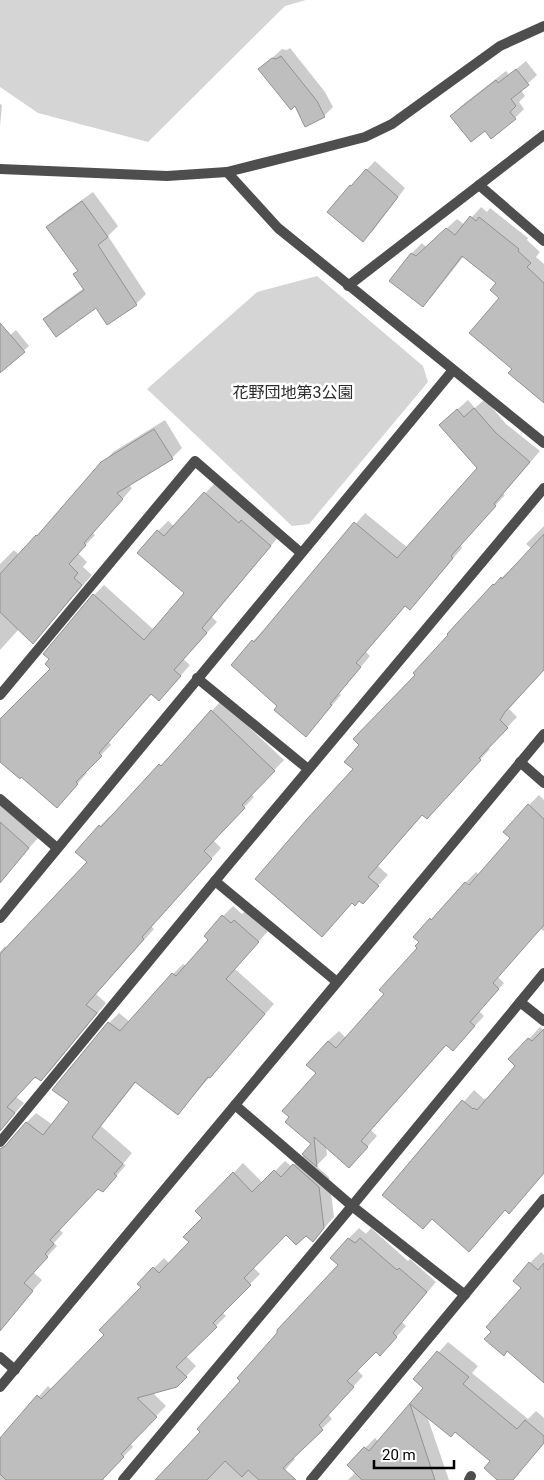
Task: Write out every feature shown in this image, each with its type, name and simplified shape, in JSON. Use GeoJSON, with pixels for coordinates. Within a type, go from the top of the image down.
{"type":"FeatureCollection","features":[{"type":"Feature","properties":{"kind":"street"},"geometry":{"type":"LineString","coordinates":[[0,169],[167,176],[227,172],[365,136],[392,124],[500,46],[544,26]]}},
{"type":"Feature","properties":{"kind":"street"},"geometry":{"type":"LineString","coordinates":[[348,286],[544,135]]}},
{"type":"Feature","properties":{"kind":"street"},"geometry":{"type":"LineString","coordinates":[[227,172],[278,228],[544,444]]}},
{"type":"Feature","properties":{"kind":"street"},"geometry":{"type":"LineString","coordinates":[[479,185],[544,241]]}},
{"type":"Feature","properties":{"kind":"street"},"geometry":{"type":"LineString","coordinates":[[0,918],[453,370]]}},
{"type":"Feature","properties":{"kind":"street"},"geometry":{"type":"LineString","coordinates":[[0,695],[195,461],[301,553]]}},
{"type":"Feature","properties":{"kind":"street"},"geometry":{"type":"LineString","coordinates":[[0,1142],[214,881],[544,488]]}},
{"type":"Feature","properties":{"kind":"street"},"geometry":{"type":"LineString","coordinates":[[197,678],[308,770]]}},
{"type":"Feature","properties":{"kind":"street"},"geometry":{"type":"LineString","coordinates":[[0,1387],[544,734]]}},
{"type":"Feature","properties":{"kind":"street"},"geometry":{"type":"LineString","coordinates":[[520,762],[544,784]]}},
{"type":"Feature","properties":{"kind":"street"},"geometry":{"type":"LineString","coordinates":[[0,799],[57,848]]}},
{"type":"Feature","properties":{"kind":"street"},"geometry":{"type":"LineString","coordinates":[[214,881],[337,982]]}},
{"type":"Feature","properties":{"kind":"street"},"geometry":{"type":"LineString","coordinates":[[123,1480],[544,974]]}},
{"type":"Feature","properties":{"kind":"street"},"geometry":{"type":"LineString","coordinates":[[520,1002],[544,1021]]}},
{"type":"Feature","properties":{"kind":"street"},"geometry":{"type":"LineString","coordinates":[[234,1105],[352,1206],[465,1295]]}},
{"type":"Feature","properties":{"kind":"street"},"geometry":{"type":"LineString","coordinates":[[311,1480],[544,1199]]}},
{"type":"Feature","properties":{"kind":"street"},"geometry":{"type":"LineString","coordinates":[[0,1357],[15,1370]]}},
{"type":"Feature","properties":{"kind":"green space"},"geometry":{"type":"Polygon","coordinates":[[[0,0],[306,0],[285,6],[148,142],[38,113],[0,87],[0,0]]]}},
{"type":"Feature","properties":{"kind":"green space","name":"花野団地第3公園"},"geometry":{"type":"Polygon","coordinates":[[[317,276],[423,366],[428,382],[309,524],[292,526],[147,389],[257,292],[317,276]]]}},
{"type":"Feature","properties":{"kind":"building"},"geometry":{"type":"Polygon","coordinates":[[[281,56],[317,101],[325,117],[305,127],[295,106],[291,110],[258,69],[272,58],[276,59],[281,56]]]}},
{"type":"Feature","properties":{"kind":"building"},"geometry":{"type":"Polygon","coordinates":[[[516,69],[529,85],[511,99],[516,106],[510,112],[516,119],[491,139],[485,131],[471,142],[450,116],[496,80],[498,83],[516,69]]]}},
{"type":"Feature","properties":{"kind":"building"},"geometry":{"type":"Polygon","coordinates":[[[366,169],[398,197],[363,242],[327,212],[366,169]]]}},
{"type":"Feature","properties":{"kind":"building"},"geometry":{"type":"Polygon","coordinates":[[[82,201],[108,237],[98,245],[137,305],[107,325],[96,308],[56,337],[43,319],[84,290],[73,274],[78,271],[46,227],[82,201]]]}},
{"type":"Feature","properties":{"kind":"building"},"geometry":{"type":"Polygon","coordinates":[[[470,216],[476,221],[479,217],[519,249],[518,251],[531,263],[527,267],[544,283],[544,403],[508,373],[512,369],[469,333],[499,298],[490,290],[496,283],[462,256],[423,307],[389,281],[411,253],[416,256],[446,228],[455,235],[470,216]]]}},
{"type":"Feature","properties":{"kind":"building"},"geometry":{"type":"Polygon","coordinates":[[[0,323],[25,352],[0,373],[0,323]]]}},
{"type":"Feature","properties":{"kind":"building"},"geometry":{"type":"Polygon","coordinates":[[[474,408],[496,433],[530,462],[494,504],[496,506],[451,556],[453,558],[410,610],[405,606],[356,663],[361,667],[330,704],[332,705],[306,737],[274,710],[277,706],[231,665],[252,640],[254,642],[354,522],[397,558],[477,468],[439,425],[457,409],[464,417],[474,408]]]}},
{"type":"Feature","properties":{"kind":"building"},"geometry":{"type":"Polygon","coordinates":[[[154,429],[173,459],[117,493],[123,499],[84,543],[86,545],[69,564],[78,573],[74,578],[82,585],[33,644],[0,612],[0,574],[37,536],[101,462],[154,429]]]}},
{"type":"Feature","properties":{"kind":"building"},"geometry":{"type":"Polygon","coordinates":[[[204,492],[239,523],[241,520],[271,546],[202,628],[207,633],[174,670],[181,676],[159,701],[151,694],[99,753],[102,756],[76,782],[78,784],[57,808],[21,777],[20,779],[0,762],[0,719],[50,669],[45,664],[49,659],[43,654],[93,594],[144,640],[184,593],[137,553],[157,530],[164,536],[204,492]]]}},
{"type":"Feature","properties":{"kind":"building"},"geometry":{"type":"Polygon","coordinates":[[[544,534],[544,670],[505,712],[500,720],[508,728],[479,758],[481,760],[427,819],[422,815],[368,877],[379,886],[363,904],[359,901],[355,906],[352,903],[322,937],[255,879],[353,769],[344,762],[359,745],[353,739],[415,675],[413,673],[493,584],[501,577],[502,579],[544,534]]]}},
{"type":"Feature","properties":{"kind":"building"},"geometry":{"type":"Polygon","coordinates":[[[211,710],[275,771],[242,805],[245,808],[204,851],[212,859],[142,937],[144,939],[86,1005],[97,1013],[41,1081],[35,1077],[7,1107],[15,1113],[0,1131],[0,954],[87,862],[75,852],[99,825],[101,827],[159,764],[161,766],[211,710]]]}},
{"type":"Feature","properties":{"kind":"building"},"geometry":{"type":"Polygon","coordinates":[[[528,804],[544,819],[544,925],[493,983],[499,989],[470,1022],[475,1026],[453,1051],[446,1045],[361,1141],[368,1147],[349,1168],[314,1137],[317,1167],[302,1154],[311,1144],[285,1122],[289,1117],[282,1111],[316,1073],[306,1065],[328,1041],[336,1048],[384,994],[379,990],[417,948],[415,946],[419,942],[413,937],[465,882],[469,885],[510,838],[503,832],[528,804]]]}},
{"type":"Feature","properties":{"kind":"building"},"geometry":{"type":"Polygon","coordinates":[[[0,822],[29,848],[0,883],[0,822]]]}},
{"type":"Feature","properties":{"kind":"building"},"geometry":{"type":"Polygon","coordinates":[[[222,915],[231,923],[234,920],[259,942],[226,979],[265,1014],[210,1078],[208,1077],[178,1115],[135,1082],[92,1137],[123,1164],[114,1174],[117,1176],[103,1192],[98,1189],[50,1240],[54,1244],[45,1254],[48,1257],[24,1283],[33,1291],[0,1331],[0,1149],[5,1146],[26,1122],[43,1135],[69,1102],[52,1090],[108,1022],[120,1031],[172,973],[176,976],[208,940],[204,936],[222,915]]]}},
{"type":"Feature","properties":{"kind":"building"},"geometry":{"type":"Polygon","coordinates":[[[544,1029],[544,1173],[509,1214],[505,1210],[469,1252],[432,1219],[423,1229],[382,1195],[462,1100],[477,1110],[515,1066],[508,1059],[528,1038],[532,1041],[544,1029]]]}},
{"type":"Feature","properties":{"kind":"building"},"geometry":{"type":"Polygon","coordinates":[[[293,1164],[319,1187],[324,1228],[313,1242],[306,1236],[296,1245],[286,1235],[244,1278],[251,1285],[213,1323],[217,1327],[176,1367],[187,1377],[177,1387],[137,1398],[157,1417],[121,1454],[124,1457],[102,1480],[6,1480],[0,1474],[0,1438],[37,1395],[41,1399],[104,1335],[99,1330],[141,1287],[137,1284],[153,1267],[159,1273],[189,1242],[183,1237],[202,1218],[195,1211],[233,1172],[252,1192],[274,1170],[281,1177],[293,1164]]]}},
{"type":"Feature","properties":{"kind":"building"},"geometry":{"type":"Polygon","coordinates":[[[348,1238],[355,1243],[360,1238],[397,1270],[399,1268],[427,1292],[393,1333],[397,1337],[380,1356],[376,1352],[347,1381],[354,1387],[319,1425],[323,1430],[283,1468],[296,1480],[259,1480],[248,1470],[242,1477],[225,1461],[207,1480],[155,1480],[200,1432],[197,1429],[240,1381],[237,1378],[277,1333],[277,1330],[338,1265],[330,1258],[348,1238]]]}},
{"type":"Feature","properties":{"kind":"building"},"geometry":{"type":"Polygon","coordinates":[[[529,1262],[538,1270],[544,1263],[544,1383],[507,1351],[504,1356],[484,1339],[491,1332],[486,1327],[521,1288],[513,1281],[529,1262]]]}},
{"type":"Feature","properties":{"kind":"building"},"geometry":{"type":"Polygon","coordinates":[[[437,1351],[469,1377],[463,1384],[517,1429],[525,1420],[544,1436],[544,1443],[513,1480],[497,1480],[484,1468],[490,1461],[455,1432],[451,1437],[410,1404],[435,1480],[362,1480],[347,1465],[364,1447],[369,1451],[423,1388],[413,1379],[437,1351]]]}}]}
